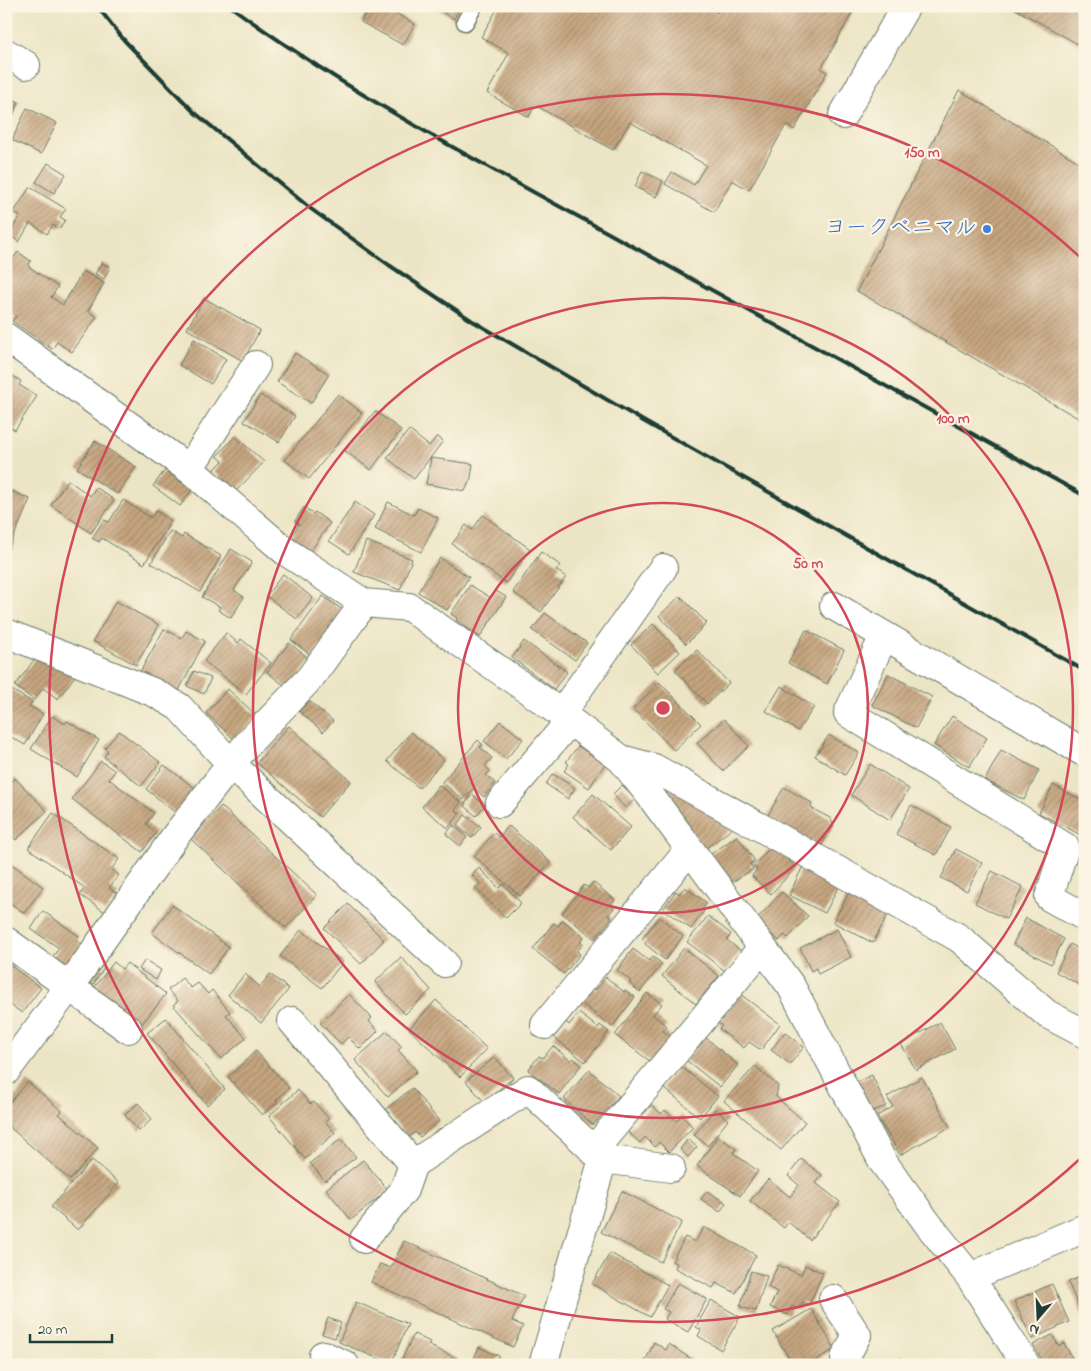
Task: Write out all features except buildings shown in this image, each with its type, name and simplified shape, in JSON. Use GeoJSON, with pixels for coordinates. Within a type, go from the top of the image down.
{"type":"FeatureCollection","features":[{"type":"Feature","properties":{"kind":"street"},"geometry":{"type":"LineString","coordinates":[[843,115],[906,6]]}},
{"type":"Feature","properties":{"kind":"street"},"geometry":{"type":"LineString","coordinates":[[6,336],[189,469],[286,551],[364,603],[409,607],[565,717],[621,760],[649,794],[791,986],[883,1162],[928,1224],[970,1277],[1026,1365]]}},
{"type":"Feature","properties":{"kind":"street"},"geometry":{"type":"LineString","coordinates":[[189,469],[256,365]]}},
{"type":"Feature","properties":{"kind":"street"},"geometry":{"type":"LineString","coordinates":[[500,803],[565,717],[663,568]]}},
{"type":"Feature","properties":{"kind":"street"},"geometry":{"type":"LineString","coordinates":[[6,1071],[69,987],[176,835],[230,764],[310,678],[364,603]]}},
{"type":"Feature","properties":{"kind":"street"},"geometry":{"type":"LineString","coordinates":[[834,606],[1085,753]]}},
{"type":"Feature","properties":{"kind":"street"},"geometry":{"type":"LineString","coordinates":[[6,632],[155,693],[179,707],[230,764],[444,963]]}},
{"type":"Feature","properties":{"kind":"street"},"geometry":{"type":"LineString","coordinates":[[884,636],[848,713],[1065,847],[1049,897],[1085,917]]}},
{"type":"Feature","properties":{"kind":"street"},"geometry":{"type":"LineString","coordinates":[[621,760],[654,768],[959,938],[1047,1014],[1085,1034]]}},
{"type":"Feature","properties":{"kind":"street"},"geometry":{"type":"LineString","coordinates":[[545,1025],[689,850]]}},
{"type":"Feature","properties":{"kind":"street"},"geometry":{"type":"LineString","coordinates":[[6,941],[128,1029]]}},
{"type":"Feature","properties":{"kind":"street"},"geometry":{"type":"LineString","coordinates":[[543,1365],[598,1155],[762,948]]}},
{"type":"Feature","properties":{"kind":"street"},"geometry":{"type":"LineString","coordinates":[[292,1021],[413,1164]]}},
{"type":"Feature","properties":{"kind":"street"},"geometry":{"type":"LineString","coordinates":[[364,1239],[404,1190],[413,1164],[528,1090],[598,1155],[671,1168]]}},
{"type":"Feature","properties":{"kind":"street"},"geometry":{"type":"LineString","coordinates":[[970,1277],[1085,1228]]}},
{"type":"Feature","properties":{"kind":"street"},"geometry":{"type":"LineString","coordinates":[[833,1298],[857,1334],[845,1358],[849,1365]]}},
{"type":"Feature","properties":{"kind":"lane"},"geometry":{"type":"LineString","coordinates":[[465,22],[474,6]]}},
{"type":"Feature","properties":{"kind":"railway"},"geometry":{"type":"LineString","coordinates":[[97,6],[124,40],[194,112],[311,209],[389,265],[471,320],[645,422],[1085,671]]}},
{"type":"Feature","properties":{"kind":"railway"},"geometry":{"type":"LineString","coordinates":[[230,6],[322,69],[417,127],[1085,496]]}},
{"type":"Feature","properties":{"kind":"place","name":"ヨークベニマル"},"geometry":{"type":"Point","coordinates":[987,229]}}]}
